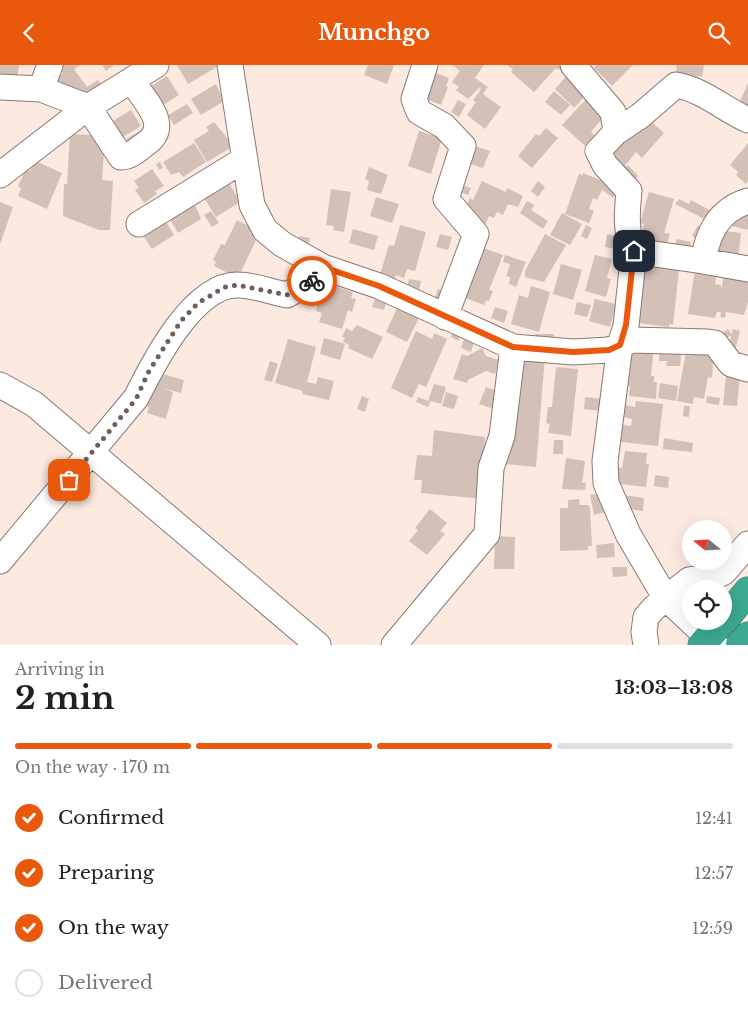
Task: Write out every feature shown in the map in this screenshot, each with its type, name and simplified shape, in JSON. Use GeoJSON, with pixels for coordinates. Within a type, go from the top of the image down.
{"type":"FeatureCollection","features":[{"type":"Feature","properties":{"kind":"highway"},"geometry":{"type":"LineString","coordinates":[[715,634],[748,591]]}},
{"type":"Feature","properties":{"kind":"highway"},"geometry":{"type":"LineString","coordinates":[[740,645],[748,635]]}},
{"type":"Feature","properties":{"kind":"street"},"geometry":{"type":"LineString","coordinates":[[41,89],[50,65]]}},
{"type":"Feature","properties":{"kind":"street"},"geometry":{"type":"LineString","coordinates":[[0,175],[88,107],[156,65]]}},
{"type":"Feature","properties":{"kind":"street"},"geometry":{"type":"LineString","coordinates":[[230,65],[252,205],[266,230],[282,244],[323,267],[379,286],[513,347],[573,352],[609,350],[632,340],[708,342],[715,343],[731,364],[748,369]]}},
{"type":"Feature","properties":{"kind":"street"},"geometry":{"type":"LineString","coordinates":[[425,65],[414,99],[419,112],[444,125],[463,146],[446,199],[476,234],[445,317]]}},
{"type":"Feature","properties":{"kind":"street"},"geometry":{"type":"LineString","coordinates":[[573,65],[612,112],[616,132]]}},
{"type":"Feature","properties":{"kind":"street"},"geometry":{"type":"LineString","coordinates":[[0,87],[41,89],[88,107],[120,157],[127,157],[154,139],[158,128],[157,120],[132,81]]}},
{"type":"Feature","properties":{"kind":"street"},"geometry":{"type":"LineString","coordinates":[[715,634],[665,597],[628,534],[606,483],[605,461],[620,345],[626,325],[634,251],[628,239],[626,226],[629,191],[605,165],[598,151],[616,132],[640,116],[676,85],[708,95],[733,114],[748,120]]}},
{"type":"Feature","properties":{"kind":"street"},"geometry":{"type":"LineString","coordinates":[[140,224],[245,159]]}},
{"type":"Feature","properties":{"kind":"street"},"geometry":{"type":"LineString","coordinates":[[703,261],[714,226],[721,216],[732,207],[748,201]]}},
{"type":"Feature","properties":{"kind":"street"},"geometry":{"type":"LineString","coordinates":[[634,251],[748,269]]}},
{"type":"Feature","properties":{"kind":"street"},"geometry":{"type":"LineString","coordinates":[[0,561],[136,399],[149,371],[181,321],[198,303],[225,287],[237,285],[287,295],[318,277],[323,267]]}},
{"type":"Feature","properties":{"kind":"street"},"geometry":{"type":"LineString","coordinates":[[394,645],[487,535],[491,469],[502,436],[513,347]]}},
{"type":"Feature","properties":{"kind":"street"},"geometry":{"type":"LineString","coordinates":[[0,385],[34,404],[318,645]]}},
{"type":"Feature","properties":{"kind":"street"},"geometry":{"type":"LineString","coordinates":[[646,645],[644,632],[646,617],[665,597],[689,580],[713,577],[724,572],[748,544]]}},
{"type":"Feature","properties":{"kind":"building"},"geometry":{"type":"Polygon","coordinates":[[[0,65],[19,65],[17,81],[0,80],[0,65]]]}},
{"type":"Feature","properties":{"kind":"building"},"geometry":{"type":"Polygon","coordinates":[[[57,65],[80,65],[74,69],[87,87],[98,80],[103,87],[85,100],[74,97],[54,80],[63,73],[57,65]]]}},
{"type":"Feature","properties":{"kind":"building"},"geometry":{"type":"Polygon","coordinates":[[[102,65],[114,65],[106,71],[102,65]]]}},
{"type":"Feature","properties":{"kind":"building"},"geometry":{"type":"Polygon","coordinates":[[[177,65],[220,65],[188,84],[177,65]]]}},
{"type":"Feature","properties":{"kind":"building"},"geometry":{"type":"Polygon","coordinates":[[[368,65],[394,65],[387,84],[364,75],[368,65]]]}},
{"type":"Feature","properties":{"kind":"building"},"geometry":{"type":"Polygon","coordinates":[[[452,65],[484,65],[475,78],[488,87],[483,94],[501,107],[485,129],[467,115],[476,102],[473,100],[481,89],[480,87],[468,99],[456,90],[459,87],[452,82],[460,71],[452,65]]]}},
{"type":"Feature","properties":{"kind":"building"},"geometry":{"type":"Polygon","coordinates":[[[507,65],[563,65],[558,70],[556,68],[534,92],[511,72],[513,70],[507,65]]]}},
{"type":"Feature","properties":{"kind":"building"},"geometry":{"type":"Polygon","coordinates":[[[597,65],[633,65],[612,86],[594,68],[597,65]]]}},
{"type":"Feature","properties":{"kind":"building"},"geometry":{"type":"Polygon","coordinates":[[[676,65],[704,65],[702,77],[698,76],[698,83],[678,81],[676,65]]]}},
{"type":"Feature","properties":{"kind":"building"},"geometry":{"type":"Polygon","coordinates":[[[431,71],[449,78],[446,86],[448,87],[441,105],[421,97],[431,71]]]}},
{"type":"Feature","properties":{"kind":"building"},"geometry":{"type":"Polygon","coordinates":[[[571,71],[590,91],[574,108],[555,89],[571,71]]]}},
{"type":"Feature","properties":{"kind":"building"},"geometry":{"type":"Polygon","coordinates":[[[167,76],[179,95],[160,107],[148,88],[167,76]]]}},
{"type":"Feature","properties":{"kind":"building"},"geometry":{"type":"Polygon","coordinates":[[[748,83],[748,119],[735,113],[748,83]]]}},
{"type":"Feature","properties":{"kind":"building"},"geometry":{"type":"Polygon","coordinates":[[[216,84],[224,101],[201,115],[191,99],[216,84]]]}},
{"type":"Feature","properties":{"kind":"building"},"geometry":{"type":"Polygon","coordinates":[[[554,91],[570,105],[561,115],[545,102],[554,91]]]}},
{"type":"Feature","properties":{"kind":"building"},"geometry":{"type":"Polygon","coordinates":[[[587,98],[607,113],[591,132],[594,135],[585,146],[562,125],[587,98]]]}},
{"type":"Feature","properties":{"kind":"building"},"geometry":{"type":"Polygon","coordinates":[[[458,100],[466,104],[459,117],[451,112],[458,100]]]}},
{"type":"Feature","properties":{"kind":"building"},"geometry":{"type":"Polygon","coordinates":[[[187,104],[193,113],[174,125],[168,115],[187,104]]]}},
{"type":"Feature","properties":{"kind":"building"},"geometry":{"type":"Polygon","coordinates":[[[131,110],[141,126],[123,137],[113,121],[131,110]]]}},
{"type":"Feature","properties":{"kind":"building"},"geometry":{"type":"Polygon","coordinates":[[[646,117],[664,133],[642,158],[636,152],[623,168],[628,165],[638,176],[631,186],[607,158],[646,117]]]}},
{"type":"Feature","properties":{"kind":"building"},"geometry":{"type":"Polygon","coordinates":[[[214,122],[234,146],[207,162],[194,140],[209,131],[206,127],[214,122]]]}},
{"type":"Feature","properties":{"kind":"building"},"geometry":{"type":"Polygon","coordinates":[[[145,128],[129,144],[126,139],[145,128]]]}},
{"type":"Feature","properties":{"kind":"building"},"geometry":{"type":"Polygon","coordinates":[[[546,128],[558,138],[532,168],[518,156],[536,134],[539,136],[546,128]]]}},
{"type":"Feature","properties":{"kind":"building"},"geometry":{"type":"Polygon","coordinates":[[[419,131],[442,138],[431,174],[408,166],[419,131]]]}},
{"type":"Feature","properties":{"kind":"building"},"geometry":{"type":"Polygon","coordinates":[[[70,134],[92,135],[104,152],[102,180],[113,181],[110,230],[99,230],[63,216],[64,184],[67,184],[70,134]]]}},
{"type":"Feature","properties":{"kind":"building"},"geometry":{"type":"Polygon","coordinates":[[[194,143],[206,162],[183,177],[179,172],[171,175],[163,162],[194,143]]]}},
{"type":"Feature","properties":{"kind":"building"},"geometry":{"type":"Polygon","coordinates":[[[748,143],[748,181],[746,184],[736,175],[738,172],[730,165],[748,143]]]}},
{"type":"Feature","properties":{"kind":"building"},"geometry":{"type":"Polygon","coordinates":[[[469,144],[490,151],[483,168],[464,162],[469,144]]]}},
{"type":"Feature","properties":{"kind":"building"},"geometry":{"type":"Polygon","coordinates":[[[35,161],[62,173],[47,209],[18,196],[21,188],[18,186],[26,169],[30,171],[35,161]]]}},
{"type":"Feature","properties":{"kind":"building"},"geometry":{"type":"Polygon","coordinates":[[[160,162],[163,168],[159,170],[156,164],[160,162]]]}},
{"type":"Feature","properties":{"kind":"building"},"geometry":{"type":"Polygon","coordinates":[[[369,167],[388,175],[381,194],[367,190],[369,181],[365,179],[369,167]]]}},
{"type":"Feature","properties":{"kind":"building"},"geometry":{"type":"Polygon","coordinates":[[[152,169],[164,186],[155,191],[157,194],[144,203],[135,190],[139,188],[134,181],[152,169]]]}},
{"type":"Feature","properties":{"kind":"building"},"geometry":{"type":"Polygon","coordinates":[[[605,172],[619,189],[613,198],[598,187],[602,190],[597,200],[593,198],[589,209],[594,211],[589,223],[565,214],[579,174],[583,175],[583,173],[600,180],[605,172]]]}},
{"type":"Feature","properties":{"kind":"building"},"geometry":{"type":"Polygon","coordinates":[[[482,181],[506,192],[507,188],[523,196],[518,207],[508,204],[503,215],[497,212],[494,218],[489,216],[485,225],[462,215],[470,198],[473,200],[482,181]]]}},
{"type":"Feature","properties":{"kind":"building"},"geometry":{"type":"Polygon","coordinates":[[[538,181],[545,187],[538,197],[531,191],[538,181]]]}},
{"type":"Feature","properties":{"kind":"building"},"geometry":{"type":"Polygon","coordinates":[[[229,183],[240,202],[216,217],[203,196],[229,183]]]}},
{"type":"Feature","properties":{"kind":"building"},"geometry":{"type":"Polygon","coordinates":[[[459,184],[471,188],[468,195],[457,191],[459,184]]]}},
{"type":"Feature","properties":{"kind":"building"},"geometry":{"type":"Polygon","coordinates":[[[331,189],[351,192],[344,232],[333,230],[334,226],[326,225],[331,189]]]}},
{"type":"Feature","properties":{"kind":"building"},"geometry":{"type":"Polygon","coordinates":[[[649,192],[674,199],[664,233],[670,234],[666,246],[640,239],[644,224],[640,223],[649,192]]]}},
{"type":"Feature","properties":{"kind":"building"},"geometry":{"type":"Polygon","coordinates":[[[376,197],[399,204],[392,223],[370,216],[376,197]]]}},
{"type":"Feature","properties":{"kind":"building"},"geometry":{"type":"Polygon","coordinates":[[[679,199],[689,204],[691,200],[713,212],[710,222],[675,204],[679,199]]]}},
{"type":"Feature","properties":{"kind":"building"},"geometry":{"type":"Polygon","coordinates":[[[527,201],[534,205],[531,210],[548,221],[543,229],[520,213],[527,201]]]}},
{"type":"Feature","properties":{"kind":"building"},"geometry":{"type":"Polygon","coordinates":[[[0,202],[13,207],[0,244],[0,202]]]}},
{"type":"Feature","properties":{"kind":"building"},"geometry":{"type":"Polygon","coordinates":[[[194,202],[201,219],[178,233],[168,216],[194,202]]]}},
{"type":"Feature","properties":{"kind":"building"},"geometry":{"type":"Polygon","coordinates":[[[748,206],[748,230],[731,226],[734,211],[748,206]]]}},
{"type":"Feature","properties":{"kind":"building"},"geometry":{"type":"Polygon","coordinates":[[[211,211],[219,223],[212,227],[204,215],[211,211]]]}},
{"type":"Feature","properties":{"kind":"building"},"geometry":{"type":"Polygon","coordinates":[[[562,213],[582,224],[570,245],[550,235],[562,213]]]}},
{"type":"Feature","properties":{"kind":"building"},"geometry":{"type":"Polygon","coordinates":[[[165,220],[174,235],[152,249],[142,234],[165,220]]]}},
{"type":"Feature","properties":{"kind":"building"},"geometry":{"type":"Polygon","coordinates":[[[237,220],[253,228],[250,233],[258,236],[238,278],[214,266],[216,262],[213,260],[221,244],[225,245],[237,220]]]}},
{"type":"Feature","properties":{"kind":"building"},"geometry":{"type":"Polygon","coordinates":[[[400,225],[426,232],[415,271],[407,269],[404,278],[396,275],[394,283],[379,278],[389,245],[394,246],[400,225]]]}},
{"type":"Feature","properties":{"kind":"building"},"geometry":{"type":"Polygon","coordinates":[[[586,225],[592,228],[587,239],[581,236],[586,225]]]}},
{"type":"Feature","properties":{"kind":"building"},"geometry":{"type":"Polygon","coordinates":[[[698,225],[705,229],[699,240],[692,236],[698,225]]]}},
{"type":"Feature","properties":{"kind":"building"},"geometry":{"type":"Polygon","coordinates":[[[353,229],[378,236],[374,250],[349,243],[353,229]]]}},
{"type":"Feature","properties":{"kind":"building"},"geometry":{"type":"Polygon","coordinates":[[[725,231],[741,233],[738,258],[712,255],[721,234],[725,235],[725,231]]]}},
{"type":"Feature","properties":{"kind":"building"},"geometry":{"type":"Polygon","coordinates":[[[440,234],[452,237],[448,250],[436,247],[440,234]]]}},
{"type":"Feature","properties":{"kind":"building"},"geometry":{"type":"Polygon","coordinates":[[[545,234],[566,245],[544,282],[525,277],[525,271],[545,234]]]}},
{"type":"Feature","properties":{"kind":"building"},"geometry":{"type":"Polygon","coordinates":[[[607,234],[624,237],[622,250],[605,247],[607,234]]]}},
{"type":"Feature","properties":{"kind":"building"},"geometry":{"type":"Polygon","coordinates":[[[299,236],[310,238],[308,249],[297,247],[299,236]]]}},
{"type":"Feature","properties":{"kind":"building"},"geometry":{"type":"Polygon","coordinates":[[[676,239],[691,242],[689,251],[675,248],[676,239]]]}},
{"type":"Feature","properties":{"kind":"building"},"geometry":{"type":"Polygon","coordinates":[[[478,246],[503,255],[489,290],[493,291],[489,301],[486,300],[484,305],[460,296],[478,246]]]}},
{"type":"Feature","properties":{"kind":"building"},"geometry":{"type":"Polygon","coordinates":[[[505,255],[526,262],[516,287],[509,284],[510,277],[506,276],[510,264],[503,262],[505,255]]]}},
{"type":"Feature","properties":{"kind":"building"},"geometry":{"type":"Polygon","coordinates":[[[595,255],[612,259],[607,278],[611,279],[606,297],[585,291],[595,255]]]}},
{"type":"Feature","properties":{"kind":"building"},"geometry":{"type":"Polygon","coordinates":[[[561,264],[582,270],[573,300],[553,294],[561,264]]]}},
{"type":"Feature","properties":{"kind":"building"},"geometry":{"type":"Polygon","coordinates":[[[645,264],[679,270],[673,325],[669,324],[669,327],[637,323],[645,264]]]}},
{"type":"Feature","properties":{"kind":"building"},"geometry":{"type":"Polygon","coordinates":[[[696,264],[717,268],[715,284],[721,285],[721,291],[725,268],[748,273],[748,302],[744,315],[726,312],[725,318],[720,317],[721,312],[717,312],[715,318],[688,314],[696,264]]]}},
{"type":"Feature","properties":{"kind":"building"},"geometry":{"type":"Polygon","coordinates":[[[409,279],[421,281],[418,297],[406,292],[409,279]]]}},
{"type":"Feature","properties":{"kind":"building"},"geometry":{"type":"Polygon","coordinates":[[[325,283],[353,292],[351,298],[356,299],[352,312],[348,310],[342,329],[319,322],[322,313],[316,311],[325,283]]]}},
{"type":"Feature","properties":{"kind":"building"},"geometry":{"type":"Polygon","coordinates":[[[531,286],[550,292],[539,332],[511,324],[519,295],[528,298],[531,286]]]}},
{"type":"Feature","properties":{"kind":"building"},"geometry":{"type":"Polygon","coordinates":[[[438,289],[452,294],[433,302],[438,289]]]}},
{"type":"Feature","properties":{"kind":"building"},"geometry":{"type":"Polygon","coordinates":[[[376,295],[388,298],[384,310],[372,307],[376,295]]]}},
{"type":"Feature","properties":{"kind":"building"},"geometry":{"type":"Polygon","coordinates":[[[595,299],[616,304],[610,327],[589,321],[595,299]]]}},
{"type":"Feature","properties":{"kind":"building"},"geometry":{"type":"Polygon","coordinates":[[[400,302],[422,312],[407,342],[386,332],[400,302]]]}},
{"type":"Feature","properties":{"kind":"building"},"geometry":{"type":"Polygon","coordinates":[[[577,302],[591,305],[587,317],[574,314],[577,302]]]}},
{"type":"Feature","properties":{"kind":"building"},"geometry":{"type":"Polygon","coordinates":[[[495,307],[508,311],[504,323],[491,318],[495,307]]]}},
{"type":"Feature","properties":{"kind":"building"},"geometry":{"type":"Polygon","coordinates":[[[357,325],[383,337],[372,359],[348,348],[349,345],[343,342],[345,338],[342,337],[346,328],[352,331],[357,325]]]}},
{"type":"Feature","properties":{"kind":"building"},"geometry":{"type":"Polygon","coordinates":[[[728,329],[732,335],[721,341],[718,335],[728,329]]]}},
{"type":"Feature","properties":{"kind":"building"},"geometry":{"type":"Polygon","coordinates":[[[733,329],[740,331],[735,351],[728,349],[733,329]]]}},
{"type":"Feature","properties":{"kind":"building"},"geometry":{"type":"Polygon","coordinates":[[[454,330],[462,334],[458,341],[451,337],[454,330]]]}},
{"type":"Feature","properties":{"kind":"building"},"geometry":{"type":"Polygon","coordinates":[[[416,331],[432,339],[434,333],[447,339],[426,387],[419,384],[412,398],[391,388],[416,331]]]}},
{"type":"Feature","properties":{"kind":"building"},"geometry":{"type":"Polygon","coordinates":[[[535,334],[554,334],[554,344],[527,343],[527,335],[535,336],[535,334]]]}},
{"type":"Feature","properties":{"kind":"building"},"geometry":{"type":"Polygon","coordinates":[[[465,336],[475,339],[471,352],[461,348],[465,336]]]}},
{"type":"Feature","properties":{"kind":"building"},"geometry":{"type":"Polygon","coordinates":[[[324,338],[345,344],[340,360],[320,354],[324,338]]]}},
{"type":"Feature","properties":{"kind":"building"},"geometry":{"type":"Polygon","coordinates":[[[288,339],[316,347],[307,382],[316,384],[318,377],[334,381],[329,400],[302,394],[303,391],[275,383],[288,339]]]}},
{"type":"Feature","properties":{"kind":"building"},"geometry":{"type":"Polygon","coordinates":[[[660,344],[682,345],[680,366],[666,366],[667,361],[659,361],[660,344]]]}},
{"type":"Feature","properties":{"kind":"building"},"geometry":{"type":"Polygon","coordinates":[[[687,346],[714,349],[712,378],[708,377],[704,399],[694,397],[693,404],[677,401],[687,346]]]}},
{"type":"Feature","properties":{"kind":"building"},"geometry":{"type":"Polygon","coordinates":[[[654,347],[651,376],[654,376],[654,382],[657,382],[656,399],[629,396],[630,386],[624,385],[628,350],[654,347]]]}},
{"type":"Feature","properties":{"kind":"building"},"geometry":{"type":"Polygon","coordinates":[[[482,348],[486,356],[499,360],[495,374],[486,371],[468,380],[467,383],[453,379],[462,354],[467,356],[482,348]]]}},
{"type":"Feature","properties":{"kind":"building"},"geometry":{"type":"Polygon","coordinates":[[[518,356],[545,356],[536,467],[505,464],[518,356]]]}},
{"type":"Feature","properties":{"kind":"building"},"geometry":{"type":"Polygon","coordinates":[[[270,361],[278,364],[272,382],[264,380],[270,361]]]}},
{"type":"Feature","properties":{"kind":"building"},"geometry":{"type":"Polygon","coordinates":[[[556,367],[578,369],[571,436],[548,433],[550,424],[546,423],[548,407],[552,407],[556,367]]]}},
{"type":"Feature","properties":{"kind":"building"},"geometry":{"type":"Polygon","coordinates":[[[159,373],[184,380],[181,393],[162,388],[173,392],[166,419],[147,413],[149,407],[146,406],[152,385],[159,373]]]}},
{"type":"Feature","properties":{"kind":"building"},"geometry":{"type":"Polygon","coordinates":[[[726,375],[740,376],[737,406],[723,405],[726,375]]]}},
{"type":"Feature","properties":{"kind":"building"},"geometry":{"type":"Polygon","coordinates":[[[660,383],[678,386],[676,401],[658,398],[660,383]]]}},
{"type":"Feature","properties":{"kind":"building"},"geometry":{"type":"Polygon","coordinates":[[[434,384],[446,387],[441,404],[431,401],[428,407],[416,402],[418,397],[428,401],[434,384]]]}},
{"type":"Feature","properties":{"kind":"building"},"geometry":{"type":"Polygon","coordinates":[[[486,387],[497,391],[497,410],[479,404],[486,387]]]}},
{"type":"Feature","properties":{"kind":"building"},"geometry":{"type":"Polygon","coordinates":[[[446,392],[458,396],[454,409],[442,406],[446,392]]]}},
{"type":"Feature","properties":{"kind":"building"},"geometry":{"type":"Polygon","coordinates":[[[362,396],[369,399],[365,412],[357,409],[362,396]]]}},
{"type":"Feature","properties":{"kind":"building"},"geometry":{"type":"Polygon","coordinates":[[[707,396],[720,398],[719,405],[706,403],[707,396]]]}},
{"type":"Feature","properties":{"kind":"building"},"geometry":{"type":"Polygon","coordinates":[[[585,397],[603,399],[601,411],[584,409],[585,397]]]}},
{"type":"Feature","properties":{"kind":"building"},"geometry":{"type":"Polygon","coordinates":[[[636,401],[663,404],[658,446],[612,441],[614,424],[631,426],[632,419],[623,417],[625,405],[635,407],[636,401]]]}},
{"type":"Feature","properties":{"kind":"building"},"geometry":{"type":"Polygon","coordinates":[[[684,406],[690,406],[689,417],[683,416],[684,406]]]}},
{"type":"Feature","properties":{"kind":"building"},"geometry":{"type":"Polygon","coordinates":[[[434,430],[485,437],[483,499],[421,493],[422,480],[414,480],[417,455],[432,456],[434,430]]]}},
{"type":"Feature","properties":{"kind":"building"},"geometry":{"type":"Polygon","coordinates":[[[664,438],[693,443],[692,452],[663,449],[664,438]]]}},
{"type":"Feature","properties":{"kind":"building"},"geometry":{"type":"Polygon","coordinates":[[[554,440],[563,440],[563,454],[553,454],[554,440]]]}},
{"type":"Feature","properties":{"kind":"building"},"geometry":{"type":"Polygon","coordinates":[[[625,451],[647,453],[646,464],[649,464],[646,487],[612,483],[612,467],[622,468],[625,451]]]}},
{"type":"Feature","properties":{"kind":"building"},"geometry":{"type":"Polygon","coordinates":[[[566,458],[585,461],[582,483],[586,483],[585,490],[562,489],[566,458]]]}},
{"type":"Feature","properties":{"kind":"building"},"geometry":{"type":"Polygon","coordinates":[[[655,475],[669,477],[668,488],[654,486],[655,475]]]}},
{"type":"Feature","properties":{"kind":"building"},"geometry":{"type":"Polygon","coordinates":[[[603,493],[606,512],[594,515],[590,495],[603,493]]]}},
{"type":"Feature","properties":{"kind":"building"},"geometry":{"type":"Polygon","coordinates":[[[624,495],[644,498],[643,511],[622,508],[624,495]]]}},
{"type":"Feature","properties":{"kind":"building"},"geometry":{"type":"Polygon","coordinates":[[[579,499],[580,505],[588,505],[590,508],[592,546],[588,546],[588,550],[560,551],[560,508],[568,508],[568,500],[579,499]]]}},
{"type":"Feature","properties":{"kind":"building"},"geometry":{"type":"Polygon","coordinates":[[[430,509],[447,523],[440,531],[445,534],[427,555],[409,541],[418,530],[415,528],[430,509]]]}},
{"type":"Feature","properties":{"kind":"building"},"geometry":{"type":"Polygon","coordinates":[[[495,536],[515,537],[514,569],[494,569],[495,536]]]}},
{"type":"Feature","properties":{"kind":"building"},"geometry":{"type":"Polygon","coordinates":[[[614,543],[615,557],[597,558],[596,545],[614,543]]]}},
{"type":"Feature","properties":{"kind":"building"},"geometry":{"type":"Polygon","coordinates":[[[612,567],[627,567],[627,576],[613,577],[612,567]]]}},
{"type":"Feature","properties":{"kind":"way so far"},"geometry":{"type":"LineString","coordinates":[[69,480],[136,399],[149,371],[181,321],[198,303],[225,287],[237,285],[287,295],[312,281]]}},
{"type":"Feature","properties":{"kind":"route"},"geometry":{"type":"LineString","coordinates":[[312,281],[318,277],[323,267],[379,286],[513,347],[573,352],[609,350],[620,345],[626,325],[634,251]]}}]}
